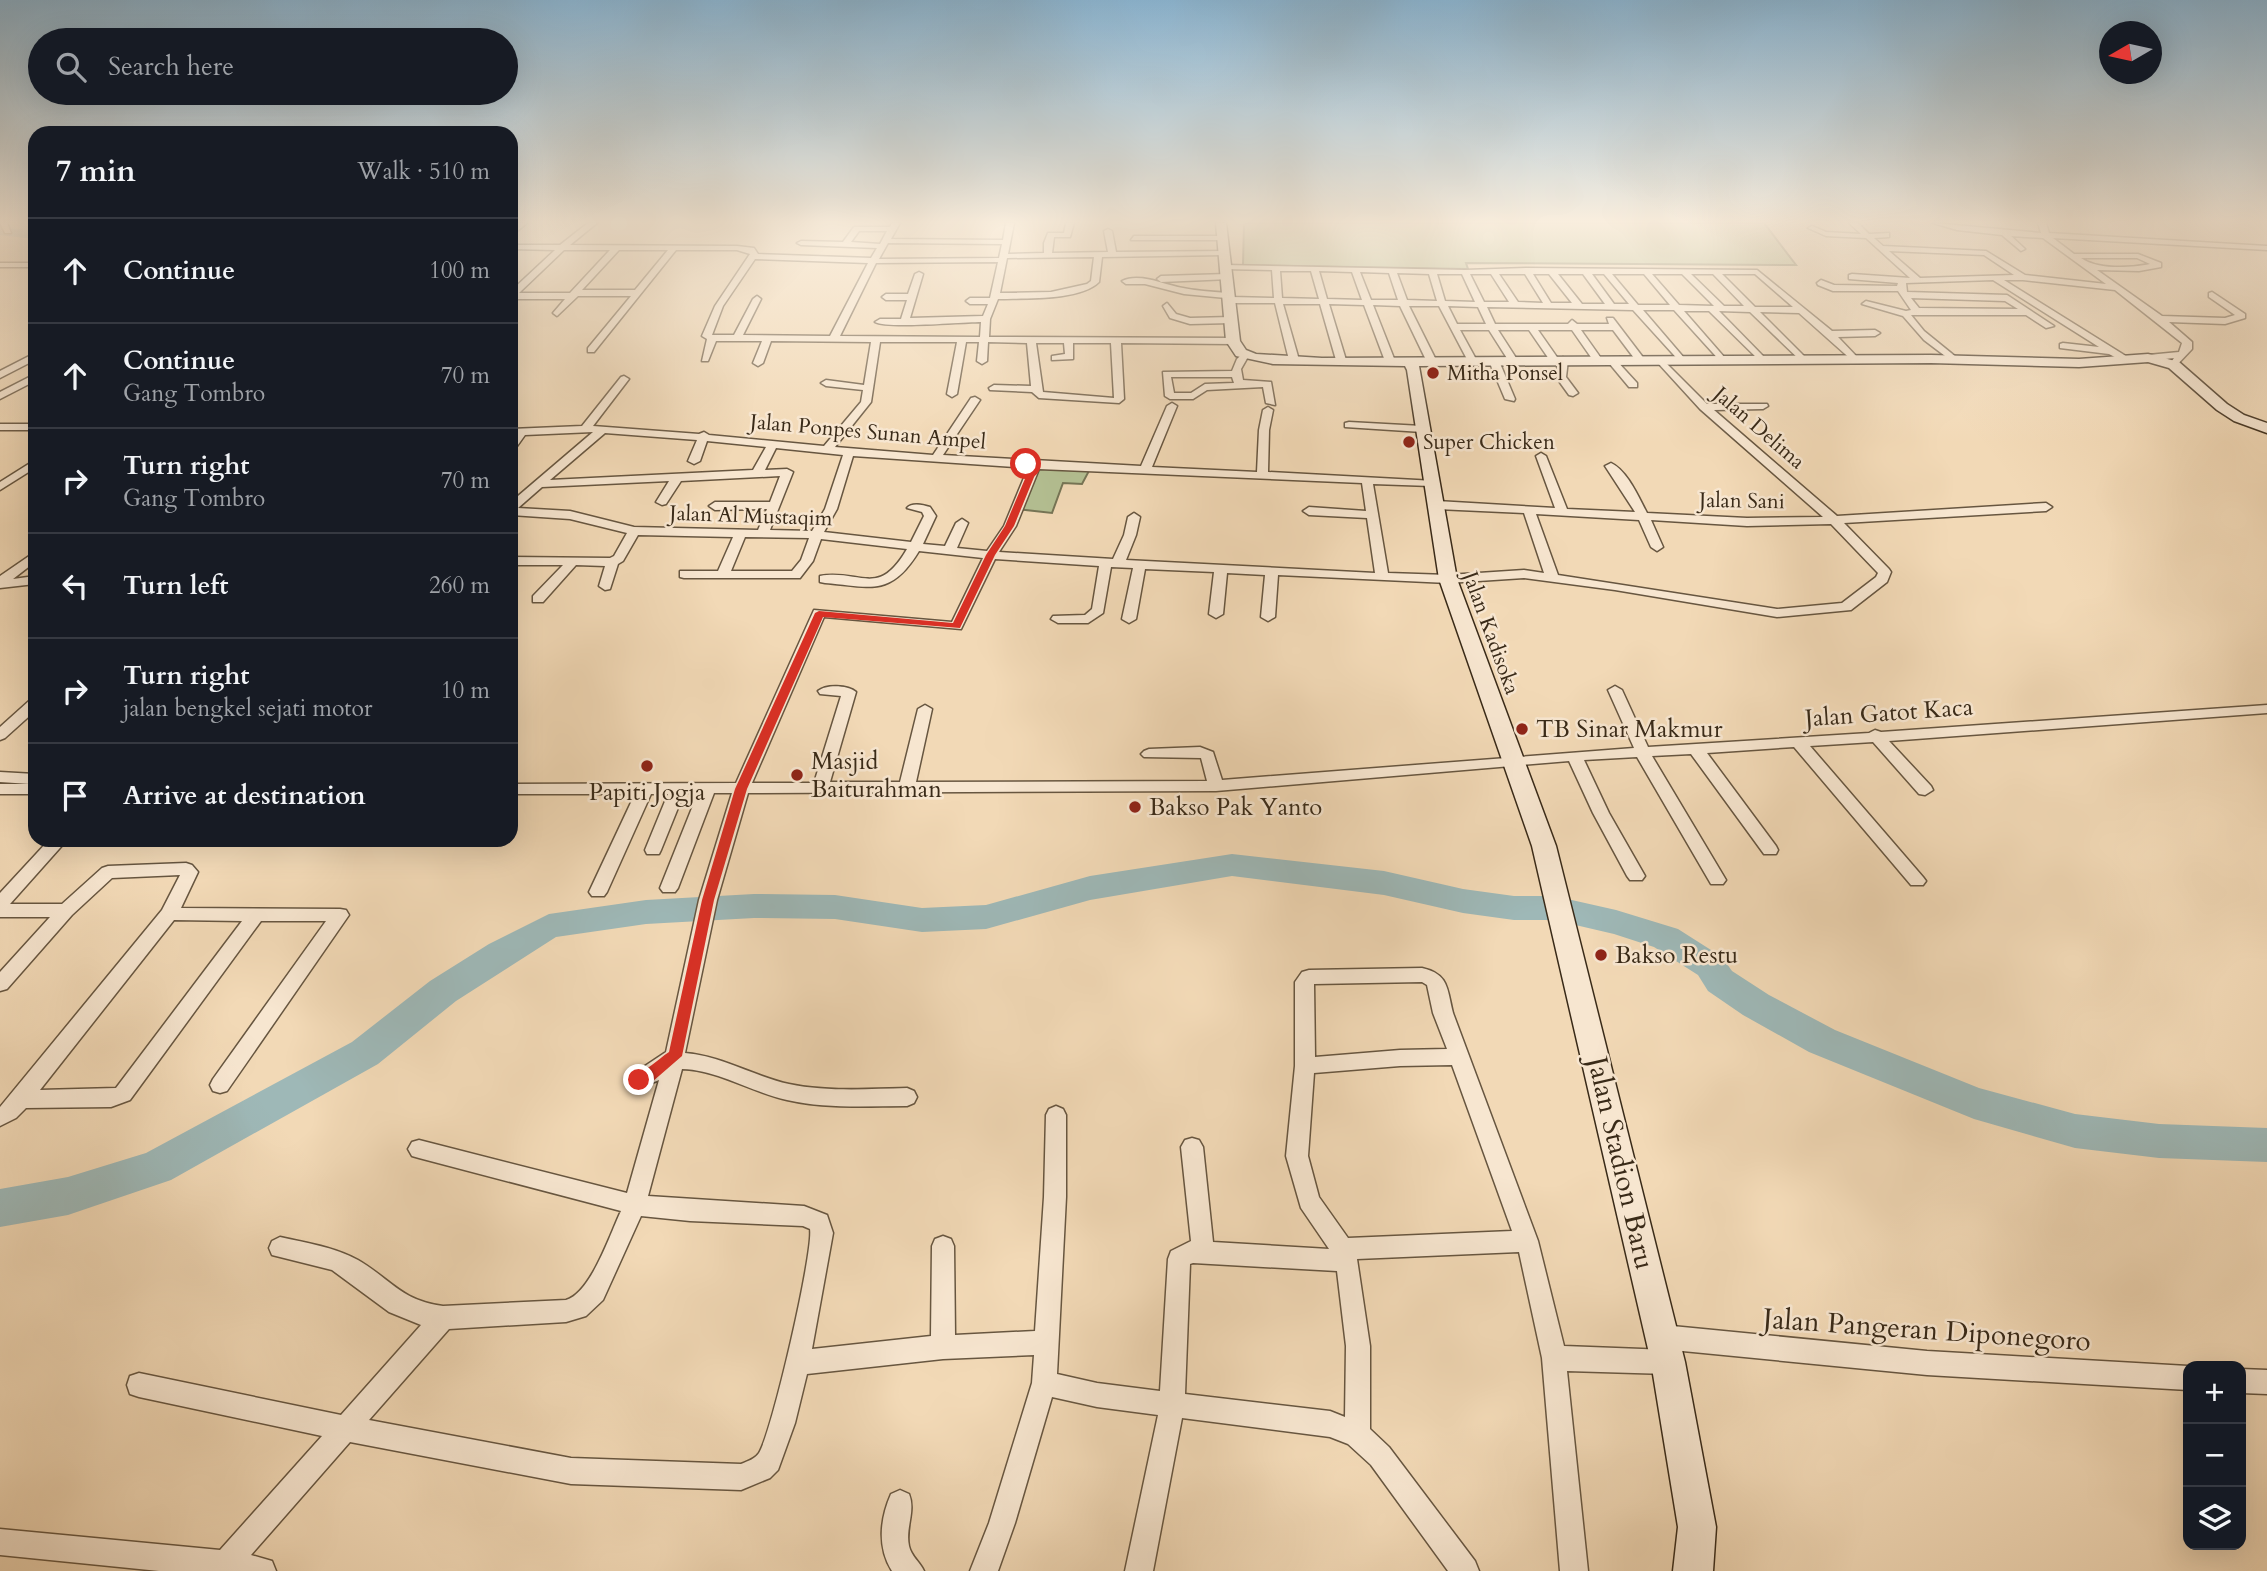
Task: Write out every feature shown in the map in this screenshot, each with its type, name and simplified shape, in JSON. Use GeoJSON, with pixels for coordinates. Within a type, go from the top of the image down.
{"type":"FeatureCollection","features":[{"type":"Feature","properties":{"kind":"street"},"geometry":{"type":"LineString","coordinates":[[557,313],[571,296]]}},
{"type":"Feature","properties":{"kind":"street"},"geometry":{"type":"LineString","coordinates":[[591,350],[632,296]]}},
{"type":"Feature","properties":{"kind":"street"},"geometry":{"type":"LineString","coordinates":[[725,296],[707,336],[712,338],[1233,341]]}},
{"type":"Feature","properties":{"kind":"street"},"geometry":{"type":"LineString","coordinates":[[833,340],[856,296]]}},
{"type":"Feature","properties":{"kind":"street"},"geometry":{"type":"LineString","coordinates":[[970,301],[1026,296]]}},
{"type":"Feature","properties":{"kind":"street"},"geometry":{"type":"LineString","coordinates":[[1218,296],[1404,304],[1802,310]]}},
{"type":"Feature","properties":{"kind":"street"},"geometry":{"type":"LineString","coordinates":[[1278,296],[1294,360]]}},
{"type":"Feature","properties":{"kind":"street"},"geometry":{"type":"LineString","coordinates":[[1321,296],[1340,360]]}},
{"type":"Feature","properties":{"kind":"street"},"geometry":{"type":"LineString","coordinates":[[1363,296],[1390,360]]}},
{"type":"Feature","properties":{"kind":"street"},"geometry":{"type":"LineString","coordinates":[[1401,296],[1432,362]]}},
{"type":"Feature","properties":{"kind":"street"},"geometry":{"type":"LineString","coordinates":[[1440,296],[1472,361]]}},
{"type":"Feature","properties":{"kind":"street"},"geometry":{"type":"LineString","coordinates":[[1476,296],[1513,361]]}},
{"type":"Feature","properties":{"kind":"street"},"geometry":{"type":"LineString","coordinates":[[1510,296],[1516,306]]}},
{"type":"Feature","properties":{"kind":"street"},"geometry":{"type":"LineString","coordinates":[[1546,296],[1605,361],[1633,385]]}},
{"type":"Feature","properties":{"kind":"street"},"geometry":{"type":"LineString","coordinates":[[1571,296],[1580,307]]}},
{"type":"Feature","properties":{"kind":"street"},"geometry":{"type":"LineString","coordinates":[[1604,296],[1612,307]]}},
{"type":"Feature","properties":{"kind":"street"},"geometry":{"type":"LineString","coordinates":[[1628,296],[1682,361]]}},
{"type":"Feature","properties":{"kind":"street"},"geometry":{"type":"LineString","coordinates":[[1668,296],[1722,360]]}},
{"type":"Feature","properties":{"kind":"street"},"geometry":{"type":"LineString","coordinates":[[1705,296],[1762,360]]}},
{"type":"Feature","properties":{"kind":"street"},"geometry":{"type":"LineString","coordinates":[[1739,296],[1803,360]]}},
{"type":"Feature","properties":{"kind":"street"},"geometry":{"type":"LineString","coordinates":[[1786,296],[1854,359]]}},
{"type":"Feature","properties":{"kind":"street"},"geometry":{"type":"LineString","coordinates":[[1907,296],[1916,311]]}},
{"type":"Feature","properties":{"kind":"street"},"geometry":{"type":"LineString","coordinates":[[1988,296],[2007,298],[2049,326]]}},
{"type":"Feature","properties":{"kind":"street"},"geometry":{"type":"LineString","coordinates":[[2026,296],[2120,356]]}},
{"type":"Feature","properties":{"kind":"street"},"geometry":{"type":"LineString","coordinates":[[2130,296],[2161,319],[2189,346],[2178,360]]}},
{"type":"Feature","properties":{"kind":"street"},"geometry":{"type":"LineString","coordinates":[[2161,319],[2225,321],[2242,316],[2214,296]]}},
{"type":"Feature","properties":{"kind":"street"},"geometry":{"type":"LineString","coordinates":[[886,297],[911,297],[904,322]]}},
{"type":"Feature","properties":{"kind":"street"},"geometry":{"type":"LineString","coordinates":[[982,362],[986,319],[994,298]]}},
{"type":"Feature","properties":{"kind":"street"},"geometry":{"type":"LineString","coordinates":[[1229,298],[1233,341],[1244,355],[1294,360],[1432,362],[1953,359],[2079,363],[2120,356]]}},
{"type":"Feature","properties":{"kind":"street"},"geometry":{"type":"LineString","coordinates":[[737,339],[757,299]]}},
{"type":"Feature","properties":{"kind":"street"},"geometry":{"type":"LineString","coordinates":[[1866,304],[1906,314],[1916,311],[2055,314]]}},
{"type":"Feature","properties":{"kind":"street"},"geometry":{"type":"LineString","coordinates":[[1167,306],[1173,316],[1190,321],[1231,320]]}},
{"type":"Feature","properties":{"kind":"street"},"geometry":{"type":"LineString","coordinates":[[1600,307],[1640,360]]}},
{"type":"Feature","properties":{"kind":"street"},"geometry":{"type":"LineString","coordinates":[[1906,314],[1922,335],[1953,359]]}},
{"type":"Feature","properties":{"kind":"street"},"geometry":{"type":"LineString","coordinates":[[880,323],[986,319]]}},
{"type":"Feature","properties":{"kind":"street"},"geometry":{"type":"LineString","coordinates":[[1454,327],[1615,327]]}},
{"type":"Feature","properties":{"kind":"street"},"geometry":{"type":"LineString","coordinates":[[1532,327],[1558,360],[1561,377],[1573,393]]}},
{"type":"Feature","properties":{"kind":"street"},"geometry":{"type":"LineString","coordinates":[[1830,334],[1875,333]]}},
{"type":"Feature","properties":{"kind":"street"},"geometry":{"type":"LineString","coordinates":[[705,359],[712,338]]}},
{"type":"Feature","properties":{"kind":"street"},"geometry":{"type":"LineString","coordinates":[[758,363],[767,339]]}},
{"type":"Feature","properties":{"kind":"street"},"geometry":{"type":"LineString","coordinates":[[828,449],[863,408],[876,340]]}},
{"type":"Feature","properties":{"kind":"street"},"geometry":{"type":"LineString","coordinates":[[952,394],[962,340]]}},
{"type":"Feature","properties":{"kind":"street"},"geometry":{"type":"LineString","coordinates":[[1031,340],[1035,388],[1042,397],[1115,401],[1119,399],[1116,341]]}},
{"type":"Feature","properties":{"kind":"street"},"geometry":{"type":"LineString","coordinates":[[1055,358],[1070,357],[1068,341]]}},
{"type":"Feature","properties":{"kind":"street"},"geometry":{"type":"LineString","coordinates":[[2063,346],[2120,356],[2178,360],[2222,407],[2239,418],[2267,428]]}},
{"type":"Feature","properties":{"kind":"street"},"geometry":{"type":"LineString","coordinates":[[1244,355],[1238,362],[1237,379],[1237,386],[1205,387],[1193,396],[1170,396],[1168,393],[1166,374],[1237,379],[1269,385],[1262,476]]}},
{"type":"Feature","properties":{"kind":"street"},"geometry":{"type":"LineString","coordinates":[[0,375],[28,360]]}},
{"type":"Feature","properties":{"kind":"street"},"geometry":{"type":"LineString","coordinates":[[1494,361],[1510,399]]}},
{"type":"Feature","properties":{"kind":"street","name":"Jalan Delima"},"geometry":{"type":"LineString","coordinates":[[1552,577],[1777,613],[1840,608],[1882,579],[1885,572],[1834,520],[1704,407],[1661,361]]}},
{"type":"Feature","properties":{"kind":"street","name":"Jalan Kadisoka"},"geometry":{"type":"LineString","coordinates":[[1410,362],[1416,377],[1422,429],[1448,579],[1515,760]]}},
{"type":"Feature","properties":{"kind":"street"},"geometry":{"type":"LineString","coordinates":[[585,429],[624,379]]}},
{"type":"Feature","properties":{"kind":"street"},"geometry":{"type":"LineString","coordinates":[[0,396],[28,381]]}},
{"type":"Feature","properties":{"kind":"street"},"geometry":{"type":"LineString","coordinates":[[826,383],[867,388]]}},
{"type":"Feature","properties":{"kind":"street"},"geometry":{"type":"LineString","coordinates":[[994,388],[1035,388]]}},
{"type":"Feature","properties":{"kind":"street"},"geometry":{"type":"LineString","coordinates":[[1058,389],[1118,391]]}},
{"type":"Feature","properties":{"kind":"street"},"geometry":{"type":"LineString","coordinates":[[936,458],[975,400]]}},
{"type":"Feature","properties":{"kind":"street"},"geometry":{"type":"LineString","coordinates":[[1145,470],[1172,406]]}},
{"type":"Feature","properties":{"kind":"street"},"geometry":{"type":"LineString","coordinates":[[1704,407],[1763,406]]}},
{"type":"Feature","properties":{"kind":"street"},"geometry":{"type":"LineString","coordinates":[[1349,425],[1422,429]]}},
{"type":"Feature","properties":{"kind":"street"},"geometry":{"type":"LineString","coordinates":[[0,427],[28,427]]}},
{"type":"Feature","properties":{"kind":"street"},"geometry":{"type":"LineString","coordinates":[[518,504],[603,429]]}},
{"type":"Feature","properties":{"kind":"street","name":"Jalan Ponpes Sunan Ampel"},"geometry":{"type":"LineString","coordinates":[[518,431],[603,429],[704,435],[849,452],[1035,465],[1432,483]]}},
{"type":"Feature","properties":{"kind":"street"},"geometry":{"type":"LineString","coordinates":[[694,461],[704,435]]}},
{"type":"Feature","properties":{"kind":"street"},"geometry":{"type":"LineString","coordinates":[[757,474],[774,443]]}},
{"type":"Feature","properties":{"kind":"street"},"geometry":{"type":"LineString","coordinates":[[684,574],[796,576],[807,561],[816,535],[831,509],[849,452]]}},
{"type":"Feature","properties":{"kind":"street"},"geometry":{"type":"LineString","coordinates":[[1541,456],[1562,511]]}},
{"type":"Feature","properties":{"kind":"street"},"geometry":{"type":"LineString","coordinates":[[280,1248],[337,1262],[355,1272],[389,1300],[417,1314],[443,1318],[543,1314],[578,1308],[595,1292],[635,1205],[675,1058],[708,900],[741,789],[819,613],[955,627],[991,555],[1010,526],[1035,465]]}},
{"type":"Feature","properties":{"kind":"street"},"geometry":{"type":"LineString","coordinates":[[1611,466],[1629,489],[1645,517],[1657,547]]}},
{"type":"Feature","properties":{"kind":"street"},"geometry":{"type":"LineString","coordinates":[[0,487],[28,468]]}},
{"type":"Feature","properties":{"kind":"street"},"geometry":{"type":"LineString","coordinates":[[542,484],[787,472],[762,535]]}},
{"type":"Feature","properties":{"kind":"street"},"geometry":{"type":"LineString","coordinates":[[662,502],[677,478]]}},
{"type":"Feature","properties":{"kind":"street"},"geometry":{"type":"LineString","coordinates":[[1367,480],[1382,577]]}},
{"type":"Feature","properties":{"kind":"street"},"geometry":{"type":"LineString","coordinates":[[715,506],[774,505]]}},
{"type":"Feature","properties":{"kind":"street","name":"Jalan Sani"},"geometry":{"type":"LineString","coordinates":[[1437,505],[1737,522],[1834,520],[2046,507]]}},
{"type":"Feature","properties":{"kind":"street"},"geometry":{"type":"LineString","coordinates":[[825,579],[884,582],[891,579],[916,547],[930,516],[926,509],[913,508]]}},
{"type":"Feature","properties":{"kind":"street"},"geometry":{"type":"LineString","coordinates":[[1529,510],[1552,577]]}},
{"type":"Feature","properties":{"kind":"street","name":"Jalan Al Mustaqim"},"geometry":{"type":"LineString","coordinates":[[518,511],[570,515],[634,531],[816,535],[991,555],[1112,563],[1382,577],[1552,577]]}},
{"type":"Feature","properties":{"kind":"street"},"geometry":{"type":"LineString","coordinates":[[1309,511],[1373,515]]}},
{"type":"Feature","properties":{"kind":"street"},"geometry":{"type":"LineString","coordinates":[[1058,619],[1088,619],[1098,610],[1112,563],[1130,535],[1134,517]]}},
{"type":"Feature","properties":{"kind":"street"},"geometry":{"type":"LineString","coordinates":[[949,551],[962,523]]}},
{"type":"Feature","properties":{"kind":"street"},"geometry":{"type":"LineString","coordinates":[[518,561],[612,562],[620,558],[634,531]]}},
{"type":"Feature","properties":{"kind":"street"},"geometry":{"type":"LineString","coordinates":[[723,574],[740,534]]}},
{"type":"Feature","properties":{"kind":"street"},"geometry":{"type":"LineString","coordinates":[[0,583],[28,561]]}},
{"type":"Feature","properties":{"kind":"street"},"geometry":{"type":"LineString","coordinates":[[538,599],[572,562]]}},
{"type":"Feature","properties":{"kind":"street"},"geometry":{"type":"LineString","coordinates":[[605,586],[612,562]]}},
{"type":"Feature","properties":{"kind":"street"},"geometry":{"type":"LineString","coordinates":[[1129,619],[1140,564]]}},
{"type":"Feature","properties":{"kind":"street"},"geometry":{"type":"LineString","coordinates":[[1216,614],[1221,569]]}},
{"type":"Feature","properties":{"kind":"street"},"geometry":{"type":"LineString","coordinates":[[1268,617],[1272,572]]}},
{"type":"Feature","properties":{"kind":"street"},"geometry":{"type":"LineString","coordinates":[[0,583],[28,581]]}},
{"type":"Feature","properties":{"kind":"street"},"geometry":{"type":"LineString","coordinates":[[1615,690],[1643,753],[1717,880]]}},
{"type":"Feature","properties":{"kind":"street"},"geometry":{"type":"LineString","coordinates":[[820,789],[849,696],[849,692],[825,691]]}},
{"type":"Feature","properties":{"kind":"street"},"geometry":{"type":"LineString","coordinates":[[0,735],[28,709]]}},
{"type":"Feature","properties":{"kind":"street"},"geometry":{"type":"LineString","coordinates":[[907,788],[925,709]]}},
{"type":"Feature","properties":{"kind":"street","name":"Jalan Gatot Kaca"},"geometry":{"type":"LineString","coordinates":[[518,789],[1216,786],[1515,760],[2049,726],[2267,709]]}},
{"type":"Feature","properties":{"kind":"street"},"geometry":{"type":"LineString","coordinates":[[1875,735],[1925,790]]}},
{"type":"Feature","properties":{"kind":"street"},"geometry":{"type":"LineString","coordinates":[[1798,742],[1917,881]]}},
{"type":"Feature","properties":{"kind":"street"},"geometry":{"type":"LineString","coordinates":[[1696,748],[1770,850]]}},
{"type":"Feature","properties":{"kind":"street"},"geometry":{"type":"LineString","coordinates":[[1149,754],[1200,752],[1208,755],[1216,786]]}},
{"type":"Feature","properties":{"kind":"street"},"geometry":{"type":"LineString","coordinates":[[1575,757],[1601,813],[1636,876]]}},
{"type":"Feature","properties":{"kind":"street","name":"Jalan Stadion Baru"},"geometry":{"type":"LineString","coordinates":[[1515,760],[1544,846],[1560,907],[1665,1350],[1689,1470],[1697,1550],[1693,1571]]}},
{"type":"Feature","properties":{"kind":"street"},"geometry":{"type":"LineString","coordinates":[[0,777],[25,783]]}},
{"type":"Feature","properties":{"kind":"street"},"geometry":{"type":"LineString","coordinates":[[598,892],[645,789]]}},
{"type":"Feature","properties":{"kind":"street"},"geometry":{"type":"LineString","coordinates":[[669,888],[708,789]]}},
{"type":"Feature","properties":{"kind":"street"},"geometry":{"type":"LineString","coordinates":[[653,850],[677,790]]}},
{"type":"Feature","properties":{"kind":"street"},"geometry":{"type":"LineString","coordinates":[[0,904],[53,847]]}},
{"type":"Feature","properties":{"kind":"street"},"geometry":{"type":"LineString","coordinates":[[0,985],[66,910],[108,872],[186,869],[189,872],[169,914],[21,1099],[0,1117]]}},
{"type":"Feature","properties":{"kind":"street"},"geometry":{"type":"LineString","coordinates":[[0,911],[66,910]]}},
{"type":"Feature","properties":{"kind":"street"},"geometry":{"type":"LineString","coordinates":[[169,914],[340,915],[220,1085]]}},
{"type":"Feature","properties":{"kind":"street"},"geometry":{"type":"LineString","coordinates":[[21,1099],[111,1098],[123,1094],[256,915]]}},
{"type":"Feature","properties":{"kind":"street"},"geometry":{"type":"LineString","coordinates":[[1357,1434],[1358,1346],[1344,1255],[1309,1201],[1297,1156],[1305,1066],[1304,984],[1309,976],[1431,977],[1436,983],[1443,1013],[1527,1241],[1543,1301],[1554,1358],[1574,1571]]}},
{"type":"Feature","properties":{"kind":"street"},"geometry":{"type":"LineString","coordinates":[[1305,1066],[1400,1058],[1461,1057]]}},
{"type":"Feature","properties":{"kind":"street"},"geometry":{"type":"LineString","coordinates":[[639,1080],[647,1078],[657,1067],[675,1058],[703,1062],[748,1081],[788,1093],[906,1097]]}},
{"type":"Feature","properties":{"kind":"street"},"geometry":{"type":"LineString","coordinates":[[984,1571],[1002,1523],[1044,1383],[1044,1343],[1055,1197],[1056,1115]]}},
{"type":"Feature","properties":{"kind":"street"},"geometry":{"type":"LineString","coordinates":[[1192,1147],[1203,1252]]}},
{"type":"Feature","properties":{"kind":"street"},"geometry":{"type":"LineString","coordinates":[[139,1385],[344,1428],[571,1471],[748,1476],[769,1461],[798,1363],[822,1233],[820,1222],[804,1216],[690,1211],[635,1205],[418,1149]]}},
{"type":"Feature","properties":{"kind":"street"},"geometry":{"type":"LineString","coordinates":[[1139,1571],[1172,1405],[1177,1262],[1189,1252],[1344,1255],[1527,1241]]}},
{"type":"Feature","properties":{"kind":"street"},"geometry":{"type":"LineString","coordinates":[[943,1246],[943,1347]]}},
{"type":"Feature","properties":{"kind":"street"},"geometry":{"type":"LineString","coordinates":[[226,1564],[443,1318]]}},
{"type":"Feature","properties":{"kind":"street"},"geometry":{"type":"LineString","coordinates":[[798,1363],[943,1347],[1044,1343]]}},
{"type":"Feature","properties":{"kind":"street","name":"Jalan Pangeran Diponegoro"},"geometry":{"type":"LineString","coordinates":[[1554,1358],[1665,1350],[2183,1378]]}},
{"type":"Feature","properties":{"kind":"street"},"geometry":{"type":"LineString","coordinates":[[2246,1381],[2267,1382]]}},
{"type":"Feature","properties":{"kind":"street"},"geometry":{"type":"LineString","coordinates":[[1044,1383],[1097,1395],[1330,1424],[1357,1434],[1380,1455],[1465,1571]]}},
{"type":"Feature","properties":{"kind":"street"},"geometry":{"type":"LineString","coordinates":[[900,1503],[894,1542],[898,1559],[910,1571]]}},
{"type":"Feature","properties":{"kind":"street"},"geometry":{"type":"LineString","coordinates":[[0,1542],[226,1564],[262,1571]]}},
{"type":"Feature","properties":{"kind":"green space"},"geometry":{"type":"Polygon","coordinates":[[[1035,465],[1090,469],[1082,484],[1063,483],[1052,513],[1017,509],[1035,465]]]}},
{"type":"Feature","properties":{"kind":"waterway"},"geometry":{"type":"LineString","coordinates":[[0,1208],[68,1196],[157,1167],[365,1053],[443,991],[549,926],[646,912],[754,906],[835,907],[922,920],[986,917],[1090,888],[1232,865],[1384,883],[1463,901],[1514,908],[1554,908],[1616,922],[1666,938],[1710,966],[1720,981],[1756,1005],[1822,1041],[1974,1103],[2075,1131],[2159,1141],[2267,1145]]}},
{"type":"Feature","properties":{"kind":"place","name":"Mitha Ponsel"},"geometry":{"type":"Point","coordinates":[1433,373]}},
{"type":"Feature","properties":{"kind":"place","name":"Super Chicken"},"geometry":{"type":"Point","coordinates":[1409,442]}},
{"type":"Feature","properties":{"kind":"place","name":"TB Sinar Makmur"},"geometry":{"type":"Point","coordinates":[1522,729]}},
{"type":"Feature","properties":{"kind":"place","name":"Papiti Jogja"},"geometry":{"type":"Point","coordinates":[647,766]}},
{"type":"Feature","properties":{"kind":"place","name":"Masjid Baiturahman"},"geometry":{"type":"Point","coordinates":[797,775]}},
{"type":"Feature","properties":{"kind":"place","name":"Bakso Pak Yanto"},"geometry":{"type":"Point","coordinates":[1135,807]}},
{"type":"Feature","properties":{"kind":"place","name":"Bakso Restu"},"geometry":{"type":"Point","coordinates":[1601,955]}},
{"type":"Feature","properties":{"kind":"route"},"geometry":{"type":"LineString","coordinates":[[639,1080],[647,1078],[657,1067],[675,1056],[708,900],[741,789],[819,613],[950,627],[958,625],[991,555],[1010,526],[1035,465],[1026,464]]}}]}
